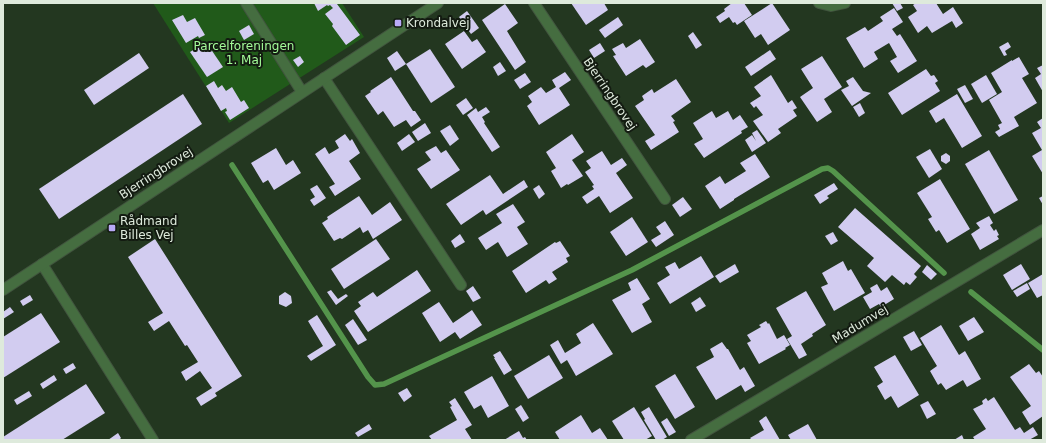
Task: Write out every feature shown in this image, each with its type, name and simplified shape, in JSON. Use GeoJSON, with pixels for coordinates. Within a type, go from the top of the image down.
{"type":"FeatureCollection","features":[{"type":"Feature","properties":{"kind":"street"},"geometry":{"type":"LineString","coordinates":[[246,3],[302,92]]}},
{"type":"Feature","properties":{"kind":"street","name":"Bjerringbrovej"},"geometry":{"type":"LineString","coordinates":[[3,290],[438,3]]}},
{"type":"Feature","properties":{"kind":"street","name":"Bjerringbrovej"},"geometry":{"type":"LineString","coordinates":[[534,3],[665,198]]}},
{"type":"Feature","properties":{"kind":"street"},"geometry":{"type":"LineString","coordinates":[[820,3],[831,6],[845,3]]}},
{"type":"Feature","properties":{"kind":"street"},"geometry":{"type":"LineString","coordinates":[[324,78],[461,285]]}},
{"type":"Feature","properties":{"kind":"street","name":"Madumvej"},"geometry":{"type":"LineString","coordinates":[[691,440],[1043,230]]}},
{"type":"Feature","properties":{"kind":"street"},"geometry":{"type":"LineString","coordinates":[[42,264],[153,440]]}},
{"type":"Feature","properties":{"kind":"green space","name":"Parcelforeningen 1. Maj"},"geometry":{"type":"Polygon","coordinates":[[[153,3],[342,3],[364,37],[229,123],[153,3]]]}},
{"type":"Feature","properties":{"kind":"building"},"geometry":{"type":"Polygon","coordinates":[[[314,3],[340,3],[337,4],[360,35],[346,45],[325,14],[333,8],[330,5],[327,5],[318,11],[314,3]]]}},
{"type":"Feature","properties":{"kind":"building"},"geometry":{"type":"Polygon","coordinates":[[[571,3],[604,3],[608,10],[586,25],[571,3]]]}},
{"type":"Feature","properties":{"kind":"building"},"geometry":{"type":"Polygon","coordinates":[[[732,3],[744,3],[752,15],[737,25],[735,22],[733,23],[729,17],[720,23],[716,17],[725,11],[724,9],[732,3]]]}},
{"type":"Feature","properties":{"kind":"building"},"geometry":{"type":"Polygon","coordinates":[[[772,3],[790,30],[768,45],[761,34],[755,38],[744,21],[772,3]]]}},
{"type":"Feature","properties":{"kind":"building"},"geometry":{"type":"Polygon","coordinates":[[[892,3],[900,3],[903,8],[897,11],[892,3]]]}},
{"type":"Feature","properties":{"kind":"building"},"geometry":{"type":"Polygon","coordinates":[[[916,3],[936,3],[943,14],[953,7],[963,23],[956,28],[952,21],[932,33],[927,26],[918,33],[908,17],[917,11],[913,5],[916,3]]]}},
{"type":"Feature","properties":{"kind":"building"},"geometry":{"type":"Polygon","coordinates":[[[505,4],[518,23],[507,31],[526,62],[515,70],[482,20],[505,4]]]}},
{"type":"Feature","properties":{"kind":"building"},"geometry":{"type":"Polygon","coordinates":[[[894,8],[903,22],[892,29],[897,36],[900,34],[917,61],[898,73],[890,61],[897,57],[889,43],[874,52],[878,59],[864,68],[846,38],[865,27],[868,31],[883,21],[880,17],[894,8]]]}},
{"type":"Feature","properties":{"kind":"building"},"geometry":{"type":"Polygon","coordinates":[[[467,11],[479,28],[471,34],[459,17],[467,11]]]}},
{"type":"Feature","properties":{"kind":"building"},"geometry":{"type":"Polygon","coordinates":[[[183,15],[187,22],[195,18],[205,35],[199,38],[198,36],[186,43],[172,20],[183,15]]]}},
{"type":"Feature","properties":{"kind":"building"},"geometry":{"type":"Polygon","coordinates":[[[618,17],[623,25],[605,38],[599,30],[618,17]]]}},
{"type":"Feature","properties":{"kind":"building"},"geometry":{"type":"Polygon","coordinates":[[[249,25],[254,34],[244,40],[239,31],[249,25]]]}},
{"type":"Feature","properties":{"kind":"building"},"geometry":{"type":"Polygon","coordinates":[[[464,31],[472,42],[477,39],[486,52],[462,69],[445,44],[464,31]]]}},
{"type":"Feature","properties":{"kind":"building"},"geometry":{"type":"Polygon","coordinates":[[[693,32],[702,45],[696,49],[688,36],[693,32]]]}},
{"type":"Feature","properties":{"kind":"building"},"geometry":{"type":"Polygon","coordinates":[[[640,39],[655,62],[646,68],[643,65],[626,76],[613,56],[616,55],[612,49],[623,43],[626,48],[640,39]]]}},
{"type":"Feature","properties":{"kind":"building"},"geometry":{"type":"Polygon","coordinates":[[[206,42],[223,67],[207,77],[190,52],[206,42]]]}},
{"type":"Feature","properties":{"kind":"building"},"geometry":{"type":"Polygon","coordinates":[[[1008,42],[1011,47],[1005,51],[1007,55],[1004,56],[999,47],[1008,42]]]}},
{"type":"Feature","properties":{"kind":"building"},"geometry":{"type":"Polygon","coordinates":[[[600,43],[605,51],[594,58],[589,50],[600,43]]]}},
{"type":"Feature","properties":{"kind":"building"},"geometry":{"type":"Polygon","coordinates":[[[430,49],[455,87],[431,103],[406,64],[430,49]]]}},
{"type":"Feature","properties":{"kind":"building"},"geometry":{"type":"Polygon","coordinates":[[[770,50],[776,59],[751,76],[745,67],[770,50]]]}},
{"type":"Feature","properties":{"kind":"building"},"geometry":{"type":"Polygon","coordinates":[[[397,51],[406,64],[395,71],[387,58],[397,51]]]}},
{"type":"Feature","properties":{"kind":"building"},"geometry":{"type":"Polygon","coordinates":[[[139,53],[149,68],[94,105],[84,90],[139,53]]]}},
{"type":"Feature","properties":{"kind":"building"},"geometry":{"type":"Polygon","coordinates":[[[300,56],[304,62],[298,67],[293,60],[300,56]]]}},
{"type":"Feature","properties":{"kind":"building"},"geometry":{"type":"Polygon","coordinates":[[[822,56],[842,87],[824,99],[832,112],[817,122],[800,97],[813,88],[801,69],[822,56]]]}},
{"type":"Feature","properties":{"kind":"building"},"geometry":{"type":"Polygon","coordinates":[[[1019,57],[1029,74],[1022,78],[1037,103],[1014,117],[1019,126],[999,137],[995,132],[1000,129],[998,125],[1002,123],[989,100],[1002,92],[991,73],[1019,57]]]}},
{"type":"Feature","properties":{"kind":"building"},"geometry":{"type":"Polygon","coordinates":[[[500,62],[506,71],[498,76],[493,67],[500,62]]]}},
{"type":"Feature","properties":{"kind":"building"},"geometry":{"type":"Polygon","coordinates":[[[1043,65],[1043,92],[1035,78],[1041,74],[1037,68],[1043,65]]]}},
{"type":"Feature","properties":{"kind":"building"},"geometry":{"type":"Polygon","coordinates":[[[926,69],[931,76],[934,75],[938,81],[935,83],[940,91],[902,115],[888,93],[926,69]]]}},
{"type":"Feature","properties":{"kind":"building"},"geometry":{"type":"Polygon","coordinates":[[[565,72],[571,80],[559,88],[570,105],[539,125],[527,106],[532,102],[528,96],[541,87],[546,93],[556,87],[552,80],[565,72]]]}},
{"type":"Feature","properties":{"kind":"building"},"geometry":{"type":"Polygon","coordinates":[[[525,73],[531,82],[520,89],[514,80],[525,73]]]}},
{"type":"Feature","properties":{"kind":"building"},"geometry":{"type":"Polygon","coordinates":[[[771,75],[788,103],[792,100],[797,108],[793,110],[797,116],[778,129],[781,133],[768,142],[753,121],[763,115],[756,106],[754,108],[750,103],[761,96],[754,87],[771,75]]]}},
{"type":"Feature","properties":{"kind":"building"},"geometry":{"type":"Polygon","coordinates":[[[986,75],[997,94],[982,103],[971,84],[986,75]]]}},
{"type":"Feature","properties":{"kind":"building"},"geometry":{"type":"Polygon","coordinates":[[[391,77],[413,111],[415,111],[421,120],[411,127],[406,120],[394,127],[383,111],[378,115],[365,96],[391,77]]]}},
{"type":"Feature","properties":{"kind":"building"},"geometry":{"type":"Polygon","coordinates":[[[853,77],[863,91],[871,93],[852,106],[841,90],[849,86],[846,81],[853,77]]]}},
{"type":"Feature","properties":{"kind":"building"},"geometry":{"type":"Polygon","coordinates":[[[676,79],[691,102],[671,116],[675,121],[673,122],[679,132],[651,150],[645,141],[655,135],[635,106],[644,100],[642,96],[652,89],[654,93],[676,79]]]}},
{"type":"Feature","properties":{"kind":"building"},"geometry":{"type":"Polygon","coordinates":[[[214,81],[218,88],[222,85],[226,91],[232,87],[241,102],[244,100],[249,108],[230,120],[225,112],[227,111],[226,108],[221,111],[206,86],[214,81]]]}},
{"type":"Feature","properties":{"kind":"building"},"geometry":{"type":"Polygon","coordinates":[[[965,85],[973,99],[965,103],[957,89],[965,85]]]}},
{"type":"Feature","properties":{"kind":"building"},"geometry":{"type":"Polygon","coordinates":[[[183,94],[202,124],[59,219],[39,189],[183,94]]]}},
{"type":"Feature","properties":{"kind":"building"},"geometry":{"type":"Polygon","coordinates":[[[957,94],[982,136],[962,148],[944,118],[936,123],[929,111],[957,94]]]}},
{"type":"Feature","properties":{"kind":"building"},"geometry":{"type":"Polygon","coordinates":[[[466,98],[473,108],[463,115],[456,105],[466,98]]]}},
{"type":"Feature","properties":{"kind":"building"},"geometry":{"type":"Polygon","coordinates":[[[860,103],[865,113],[859,117],[853,107],[860,103]]]}},
{"type":"Feature","properties":{"kind":"building"},"geometry":{"type":"Polygon","coordinates":[[[486,107],[490,112],[482,117],[485,122],[484,123],[500,147],[492,152],[467,115],[476,108],[478,112],[486,107]]]}},
{"type":"Feature","properties":{"kind":"building"},"geometry":{"type":"Polygon","coordinates":[[[712,111],[716,118],[728,111],[733,120],[740,115],[748,127],[741,131],[742,133],[704,158],[694,144],[703,139],[693,123],[712,111]]]}},
{"type":"Feature","properties":{"kind":"building"},"geometry":{"type":"Polygon","coordinates":[[[1043,118],[1043,174],[1032,156],[1042,150],[1032,133],[1041,128],[1037,122],[1043,118]]]}},
{"type":"Feature","properties":{"kind":"building"},"geometry":{"type":"Polygon","coordinates":[[[425,123],[431,133],[418,141],[412,132],[425,123]]]}},
{"type":"Feature","properties":{"kind":"building"},"geometry":{"type":"Polygon","coordinates":[[[450,125],[459,139],[450,146],[440,131],[450,125]]]}},
{"type":"Feature","properties":{"kind":"building"},"geometry":{"type":"Polygon","coordinates":[[[757,130],[766,143],[752,152],[745,140],[752,135],[756,141],[752,133],[757,130]]]}},
{"type":"Feature","properties":{"kind":"building"},"geometry":{"type":"Polygon","coordinates":[[[345,134],[350,141],[352,139],[360,153],[349,161],[361,179],[335,196],[329,187],[335,184],[315,154],[325,147],[329,154],[339,148],[335,141],[345,134]]]}},
{"type":"Feature","properties":{"kind":"building"},"geometry":{"type":"Polygon","coordinates":[[[409,134],[415,142],[402,151],[397,143],[409,134]]]}},
{"type":"Feature","properties":{"kind":"building"},"geometry":{"type":"Polygon","coordinates":[[[572,134],[584,152],[572,160],[583,176],[561,188],[551,171],[556,168],[546,152],[572,134]]]}},
{"type":"Feature","properties":{"kind":"building"},"geometry":{"type":"Polygon","coordinates":[[[436,146],[441,153],[446,150],[460,170],[431,189],[417,169],[431,160],[425,152],[436,146]]]}},
{"type":"Feature","properties":{"kind":"building"},"geometry":{"type":"Polygon","coordinates":[[[276,148],[286,165],[293,160],[301,173],[274,190],[268,180],[263,183],[251,163],[276,148]]]}},
{"type":"Feature","properties":{"kind":"building"},"geometry":{"type":"Polygon","coordinates":[[[930,149],[942,169],[929,178],[916,157],[930,149]]]}},
{"type":"Feature","properties":{"kind":"building"},"geometry":{"type":"Polygon","coordinates":[[[989,150],[1018,200],[994,214],[965,164],[989,150]]]}},
{"type":"Feature","properties":{"kind":"building"},"geometry":{"type":"Polygon","coordinates":[[[602,151],[611,165],[622,158],[627,165],[616,173],[633,198],[610,213],[599,196],[587,204],[582,197],[594,189],[592,186],[594,185],[585,172],[591,168],[586,161],[602,151]]]}},
{"type":"Feature","properties":{"kind":"building"},"geometry":{"type":"Polygon","coordinates":[[[946,153],[950,156],[950,161],[946,164],[941,161],[941,156],[946,153]]]}},
{"type":"Feature","properties":{"kind":"building"},"geometry":{"type":"Polygon","coordinates":[[[755,154],[770,177],[720,209],[705,186],[720,176],[725,184],[746,171],[740,163],[755,154]]]}},
{"type":"Feature","properties":{"kind":"building"},"geometry":{"type":"Polygon","coordinates":[[[490,175],[503,194],[524,180],[528,187],[486,215],[483,210],[461,225],[446,204],[490,175]]]}},
{"type":"Feature","properties":{"kind":"building"},"geometry":{"type":"Polygon","coordinates":[[[940,179],[970,229],[947,243],[939,230],[936,232],[928,219],[932,217],[917,193],[940,179]]]}},
{"type":"Feature","properties":{"kind":"building"},"geometry":{"type":"Polygon","coordinates":[[[834,183],[838,189],[827,196],[829,198],[820,204],[814,195],[834,183]]]}},
{"type":"Feature","properties":{"kind":"building"},"geometry":{"type":"Polygon","coordinates":[[[317,185],[326,198],[314,206],[310,200],[315,197],[310,189],[317,185]]]}},
{"type":"Feature","properties":{"kind":"building"},"geometry":{"type":"Polygon","coordinates":[[[539,185],[545,194],[539,199],[533,189],[539,185]]]}},
{"type":"Feature","properties":{"kind":"building"},"geometry":{"type":"Polygon","coordinates":[[[359,196],[372,215],[390,202],[402,220],[373,239],[368,230],[363,233],[360,227],[342,239],[340,238],[334,241],[322,223],[328,219],[327,217],[359,196]]]}},
{"type":"Feature","properties":{"kind":"building"},"geometry":{"type":"Polygon","coordinates":[[[1043,196],[1043,205],[1039,198],[1043,196]]]}},
{"type":"Feature","properties":{"kind":"building"},"geometry":{"type":"Polygon","coordinates":[[[683,197],[692,209],[680,217],[672,205],[683,197]]]}},
{"type":"Feature","properties":{"kind":"building"},"geometry":{"type":"Polygon","coordinates":[[[513,204],[525,222],[517,227],[528,244],[507,257],[498,242],[486,250],[478,238],[502,223],[496,214],[513,204]]]}},
{"type":"Feature","properties":{"kind":"building"},"geometry":{"type":"Polygon","coordinates":[[[855,208],[921,266],[914,274],[917,277],[910,285],[906,282],[904,285],[892,275],[885,282],[867,266],[874,258],[838,227],[855,208]]]}},
{"type":"Feature","properties":{"kind":"building"},"geometry":{"type":"Polygon","coordinates":[[[989,216],[993,223],[990,225],[994,231],[996,229],[999,239],[980,250],[971,234],[980,228],[976,223],[989,216]]]}},
{"type":"Feature","properties":{"kind":"building"},"geometry":{"type":"Polygon","coordinates":[[[632,217],[648,242],[626,256],[610,232],[632,217]]]}},
{"type":"Feature","properties":{"kind":"building"},"geometry":{"type":"Polygon","coordinates":[[[665,221],[674,235],[656,247],[651,240],[661,234],[656,227],[665,221]]]}},
{"type":"Feature","properties":{"kind":"building"},"geometry":{"type":"Polygon","coordinates":[[[833,232],[838,241],[831,245],[825,236],[833,232]]]}},
{"type":"Feature","properties":{"kind":"building"},"geometry":{"type":"Polygon","coordinates":[[[460,234],[465,242],[455,248],[451,241],[460,234]]]}},
{"type":"Feature","properties":{"kind":"building"},"geometry":{"type":"Polygon","coordinates":[[[155,239],[242,376],[215,393],[217,396],[201,406],[196,398],[212,388],[200,371],[186,381],[181,372],[198,362],[187,345],[185,346],[169,321],[154,331],[148,322],[163,313],[128,257],[155,239]]]}},
{"type":"Feature","properties":{"kind":"building"},"geometry":{"type":"Polygon","coordinates":[[[376,239],[390,259],[344,289],[331,269],[376,239]]]}},
{"type":"Feature","properties":{"kind":"building"},"geometry":{"type":"Polygon","coordinates":[[[560,241],[570,256],[566,258],[568,262],[552,272],[557,279],[549,284],[546,280],[526,293],[512,271],[555,242],[560,241]]]}},
{"type":"Feature","properties":{"kind":"building"},"geometry":{"type":"Polygon","coordinates":[[[701,256],[714,277],[670,304],[657,283],[670,275],[665,267],[675,262],[679,269],[701,256]]]}},
{"type":"Feature","properties":{"kind":"building"},"geometry":{"type":"Polygon","coordinates":[[[843,261],[848,271],[851,269],[865,293],[834,311],[821,287],[828,284],[822,273],[843,261]]]}},
{"type":"Feature","properties":{"kind":"building"},"geometry":{"type":"Polygon","coordinates":[[[735,264],[739,272],[720,283],[715,276],[735,264]]]}},
{"type":"Feature","properties":{"kind":"building"},"geometry":{"type":"Polygon","coordinates":[[[1021,264],[1030,279],[1012,290],[1003,275],[1021,264]]]}},
{"type":"Feature","properties":{"kind":"building"},"geometry":{"type":"Polygon","coordinates":[[[927,265],[937,274],[931,280],[922,272],[927,265]]]}},
{"type":"Feature","properties":{"kind":"building"},"geometry":{"type":"Polygon","coordinates":[[[417,270],[431,291],[368,332],[354,311],[361,306],[358,302],[373,292],[377,297],[417,270]]]}},
{"type":"Feature","properties":{"kind":"building"},"geometry":{"type":"Polygon","coordinates":[[[1043,274],[1043,295],[1037,298],[1028,283],[1043,274]]]}},
{"type":"Feature","properties":{"kind":"building"},"geometry":{"type":"Polygon","coordinates":[[[637,278],[650,299],[642,304],[652,322],[632,333],[612,300],[631,290],[628,283],[637,278]]]}},
{"type":"Feature","properties":{"kind":"building"},"geometry":{"type":"Polygon","coordinates":[[[1027,283],[1030,289],[1017,297],[1013,291],[1027,283]]]}},
{"type":"Feature","properties":{"kind":"building"},"geometry":{"type":"Polygon","coordinates":[[[877,284],[881,291],[887,287],[894,299],[881,307],[879,304],[870,309],[863,297],[872,292],[870,288],[877,284]]]}},
{"type":"Feature","properties":{"kind":"building"},"geometry":{"type":"Polygon","coordinates":[[[473,286],[481,298],[473,302],[466,291],[473,286]]]}},
{"type":"Feature","properties":{"kind":"building"},"geometry":{"type":"Polygon","coordinates":[[[331,290],[338,299],[346,294],[348,296],[336,305],[327,292],[331,290]]]}},
{"type":"Feature","properties":{"kind":"building"},"geometry":{"type":"Polygon","coordinates":[[[806,291],[826,325],[812,334],[813,336],[801,344],[807,355],[799,359],[787,339],[792,336],[776,308],[806,291]]]}},
{"type":"Feature","properties":{"kind":"building"},"geometry":{"type":"Polygon","coordinates":[[[285,292],[291,296],[292,303],[286,307],[279,304],[279,296],[285,292]]]}},
{"type":"Feature","properties":{"kind":"building"},"geometry":{"type":"Polygon","coordinates":[[[30,295],[33,300],[23,306],[20,301],[30,295]]]}},
{"type":"Feature","properties":{"kind":"building"},"geometry":{"type":"Polygon","coordinates":[[[700,297],[706,306],[696,312],[691,303],[700,297]]]}},
{"type":"Feature","properties":{"kind":"building"},"geometry":{"type":"Polygon","coordinates":[[[439,302],[453,323],[472,310],[482,325],[460,339],[455,332],[440,342],[422,313],[439,302]]]}},
{"type":"Feature","properties":{"kind":"building"},"geometry":{"type":"Polygon","coordinates":[[[10,307],[14,312],[3,319],[3,312],[10,307]]]}},
{"type":"Feature","properties":{"kind":"building"},"geometry":{"type":"Polygon","coordinates":[[[41,313],[60,342],[3,378],[3,337],[41,313]]]}},
{"type":"Feature","properties":{"kind":"building"},"geometry":{"type":"Polygon","coordinates":[[[317,315],[336,345],[311,361],[307,356],[323,346],[308,321],[317,315]]]}},
{"type":"Feature","properties":{"kind":"building"},"geometry":{"type":"Polygon","coordinates":[[[974,317],[984,332],[968,341],[959,326],[974,317]]]}},
{"type":"Feature","properties":{"kind":"building"},"geometry":{"type":"Polygon","coordinates":[[[353,319],[367,340],[358,345],[345,325],[353,319]]]}},
{"type":"Feature","properties":{"kind":"building"},"geometry":{"type":"Polygon","coordinates":[[[766,321],[768,324],[769,323],[777,339],[784,335],[790,345],[785,348],[786,349],[759,364],[747,343],[751,341],[747,335],[761,327],[759,325],[766,321]]]}},
{"type":"Feature","properties":{"kind":"building"},"geometry":{"type":"Polygon","coordinates":[[[593,323],[613,354],[576,376],[567,360],[561,364],[550,345],[558,340],[565,353],[581,343],[576,334],[593,323]]]}},
{"type":"Feature","properties":{"kind":"building"},"geometry":{"type":"Polygon","coordinates":[[[941,325],[959,355],[965,351],[981,379],[967,387],[963,380],[946,390],[941,383],[938,385],[930,371],[937,366],[920,338],[941,325]]]}},
{"type":"Feature","properties":{"kind":"building"},"geometry":{"type":"Polygon","coordinates":[[[914,331],[922,345],[911,351],[903,337],[914,331]]]}},
{"type":"Feature","properties":{"kind":"building"},"geometry":{"type":"Polygon","coordinates":[[[722,342],[728,349],[740,370],[744,367],[755,386],[745,392],[741,385],[716,400],[696,367],[714,357],[710,349],[722,342]]]}},
{"type":"Feature","properties":{"kind":"building"},"geometry":{"type":"Polygon","coordinates":[[[500,351],[512,370],[504,375],[493,355],[500,351]]]}},
{"type":"Feature","properties":{"kind":"building"},"geometry":{"type":"Polygon","coordinates":[[[549,355],[563,378],[528,399],[514,376],[549,355]]]}},
{"type":"Feature","properties":{"kind":"building"},"geometry":{"type":"Polygon","coordinates":[[[895,355],[919,395],[898,408],[891,396],[885,400],[877,386],[883,382],[874,367],[895,355]]]}},
{"type":"Feature","properties":{"kind":"building"},"geometry":{"type":"Polygon","coordinates":[[[73,363],[76,368],[66,374],[63,369],[73,363]]]}},
{"type":"Feature","properties":{"kind":"building"},"geometry":{"type":"Polygon","coordinates":[[[1029,364],[1036,373],[1039,371],[1043,377],[1043,416],[1030,425],[1022,412],[1031,406],[1010,377],[1029,364]]]}},
{"type":"Feature","properties":{"kind":"building"},"geometry":{"type":"Polygon","coordinates":[[[675,374],[695,407],[675,419],[655,386],[675,374]]]}},
{"type":"Feature","properties":{"kind":"building"},"geometry":{"type":"Polygon","coordinates":[[[54,375],[57,380],[43,389],[40,384],[54,375]]]}},
{"type":"Feature","properties":{"kind":"building"},"geometry":{"type":"Polygon","coordinates":[[[492,376],[509,406],[488,418],[481,405],[474,409],[464,392],[492,376]]]}},
{"type":"Feature","properties":{"kind":"building"},"geometry":{"type":"Polygon","coordinates":[[[86,384],[105,413],[62,440],[3,440],[3,437],[86,384]]]}},
{"type":"Feature","properties":{"kind":"building"},"geometry":{"type":"Polygon","coordinates":[[[407,388],[412,396],[404,402],[398,393],[407,388]]]}},
{"type":"Feature","properties":{"kind":"building"},"geometry":{"type":"Polygon","coordinates":[[[29,391],[32,396],[17,405],[14,400],[29,391]]]}},
{"type":"Feature","properties":{"kind":"building"},"geometry":{"type":"Polygon","coordinates":[[[994,397],[1015,430],[1020,427],[1024,433],[1033,427],[1038,435],[1029,440],[975,440],[973,437],[986,429],[973,409],[983,404],[982,401],[986,398],[988,401],[994,397]]]}},
{"type":"Feature","properties":{"kind":"building"},"geometry":{"type":"Polygon","coordinates":[[[455,398],[472,425],[465,429],[472,440],[432,440],[429,436],[457,420],[449,402],[455,398]]]}},
{"type":"Feature","properties":{"kind":"building"},"geometry":{"type":"Polygon","coordinates":[[[928,401],[936,414],[927,419],[920,405],[928,401]]]}},
{"type":"Feature","properties":{"kind":"building"},"geometry":{"type":"Polygon","coordinates":[[[521,405],[529,418],[523,422],[515,409],[521,405]]]}},
{"type":"Feature","properties":{"kind":"building"},"geometry":{"type":"Polygon","coordinates":[[[634,407],[652,436],[645,440],[624,440],[612,421],[634,407]]]}},
{"type":"Feature","properties":{"kind":"building"},"geometry":{"type":"Polygon","coordinates":[[[649,407],[667,437],[662,440],[656,440],[644,420],[645,419],[641,412],[649,407]]]}},
{"type":"Feature","properties":{"kind":"building"},"geometry":{"type":"Polygon","coordinates":[[[581,415],[592,433],[600,428],[608,440],[560,440],[555,432],[581,415]]]}},
{"type":"Feature","properties":{"kind":"building"},"geometry":{"type":"Polygon","coordinates":[[[766,416],[780,440],[752,440],[750,438],[764,430],[759,421],[766,416]]]}},
{"type":"Feature","properties":{"kind":"building"},"geometry":{"type":"Polygon","coordinates":[[[667,418],[676,432],[669,436],[661,422],[667,418]]]}},
{"type":"Feature","properties":{"kind":"building"},"geometry":{"type":"Polygon","coordinates":[[[369,424],[372,429],[358,437],[355,433],[369,424]]]}},
{"type":"Feature","properties":{"kind":"building"},"geometry":{"type":"Polygon","coordinates":[[[808,424],[817,440],[791,440],[788,435],[808,424]]]}},
{"type":"Feature","properties":{"kind":"building"},"geometry":{"type":"Polygon","coordinates":[[[519,431],[523,438],[525,437],[527,440],[504,440],[519,431]]]}},
{"type":"Feature","properties":{"kind":"building"},"geometry":{"type":"Polygon","coordinates":[[[118,433],[121,438],[119,440],[108,440],[118,433]]]}},
{"type":"Feature","properties":{"kind":"building"},"geometry":{"type":"Polygon","coordinates":[[[962,435],[964,440],[954,440],[962,435]]]}},
{"type":"Feature","properties":{"kind":"waterway"},"geometry":{"type":"LineString","coordinates":[[232,165],[368,377],[375,385],[384,384],[632,270],[822,169],[828,168],[833,171],[944,273]]}},
{"type":"Feature","properties":{"kind":"waterway"},"geometry":{"type":"LineString","coordinates":[[971,292],[1043,350]]}},
{"type":"Feature","properties":{"kind":"place","name":"Krondalvej"},"geometry":{"type":"Point","coordinates":[398,23]}},
{"type":"Feature","properties":{"kind":"place","name":"Rådmand Billes Vej"},"geometry":{"type":"Point","coordinates":[112,228]}}]}
